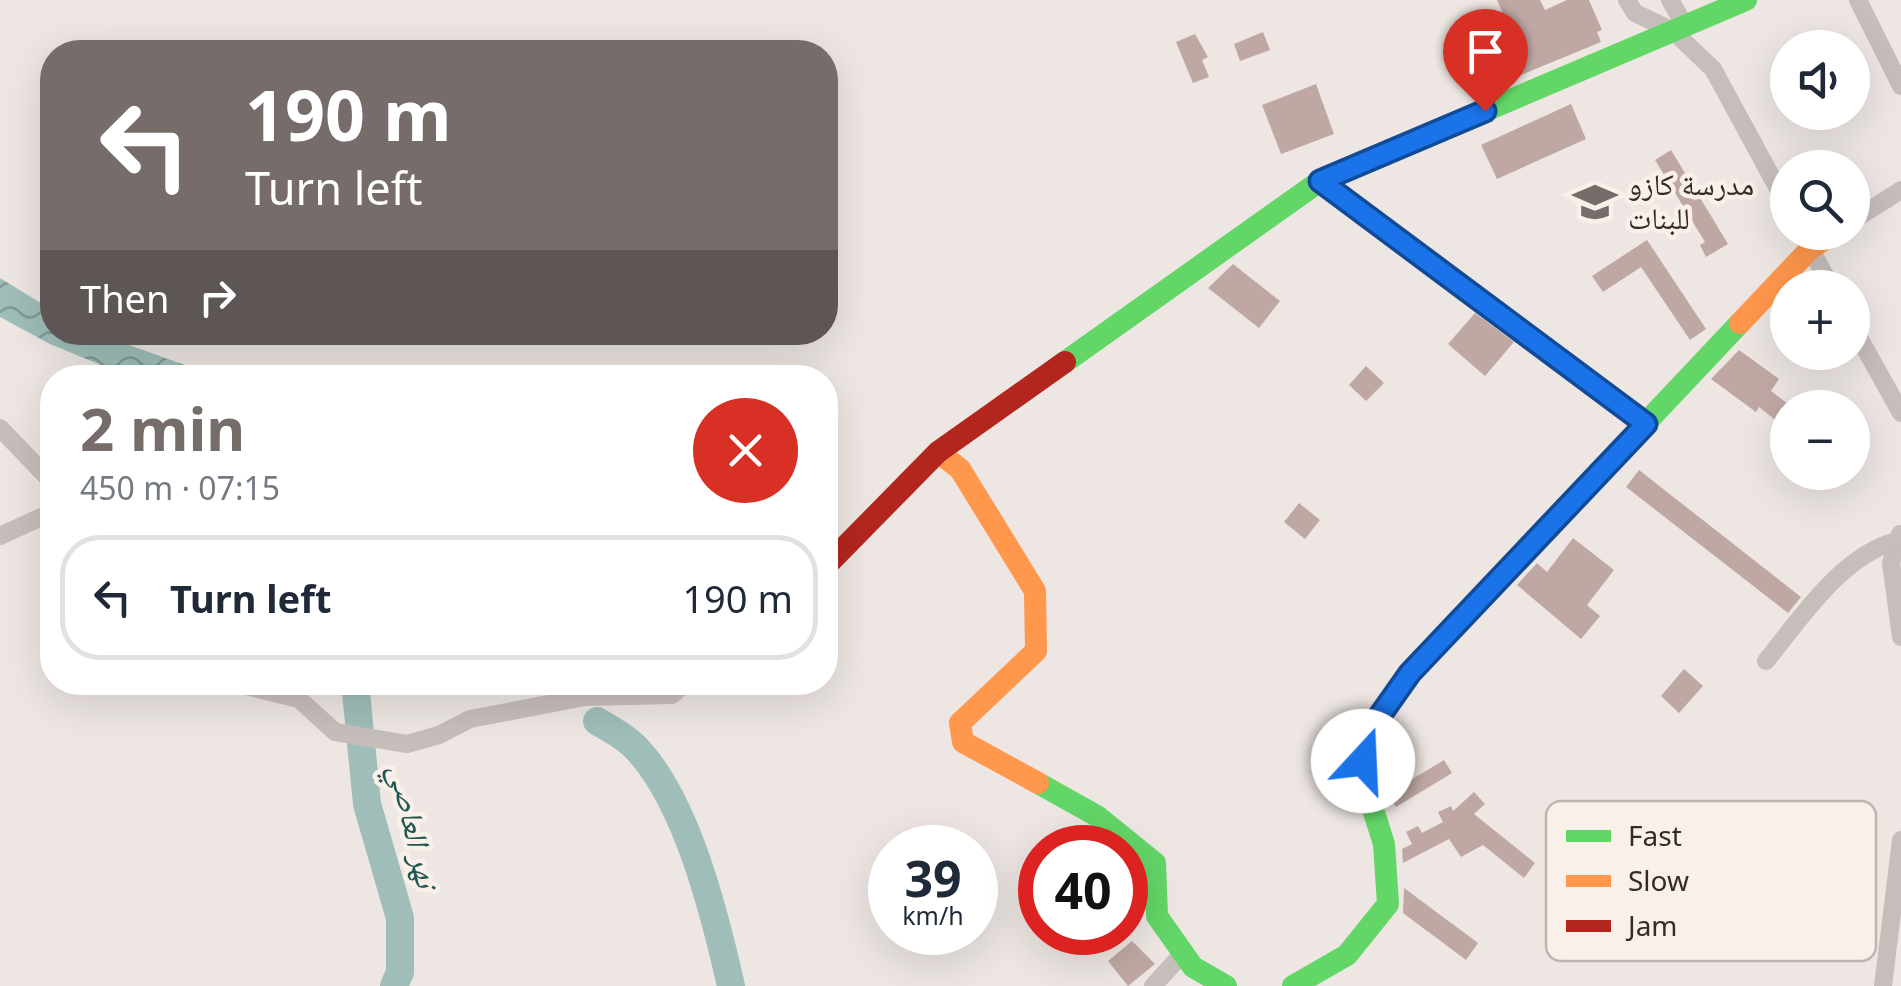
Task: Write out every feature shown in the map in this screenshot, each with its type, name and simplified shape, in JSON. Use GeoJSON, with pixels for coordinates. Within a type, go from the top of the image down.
{"type":"FeatureCollection","features":[{"type":"Feature","properties":{"kind":"street"},"geometry":{"type":"LineString","coordinates":[[1627,0],[1635,13],[1679,28]]}},
{"type":"Feature","properties":{"kind":"street"},"geometry":{"type":"LineString","coordinates":[[1670,0],[1679,28],[1713,70],[1770,174]]}},
{"type":"Feature","properties":{"kind":"street"},"geometry":{"type":"LineString","coordinates":[[838,554],[938,452],[1320,181],[1746,0]]}},
{"type":"Feature","properties":{"kind":"street"},"geometry":{"type":"LineString","coordinates":[[1858,0],[1901,86]]}},
{"type":"Feature","properties":{"kind":"street"},"geometry":{"type":"LineString","coordinates":[[1320,181],[1646,424]]}},
{"type":"Feature","properties":{"kind":"street"},"geometry":{"type":"LineString","coordinates":[[1870,210],[1901,190]]}},
{"type":"Feature","properties":{"kind":"street"},"geometry":{"type":"LineString","coordinates":[[1293,986],[1346,955],[1388,904],[1384,844],[1364,781],[1362,741],[1410,673],[1646,424],[1797,250]]}},
{"type":"Feature","properties":{"kind":"street"},"geometry":{"type":"LineString","coordinates":[[1870,358],[1901,413]]}},
{"type":"Feature","properties":{"kind":"street"},"geometry":{"type":"LineString","coordinates":[[0,428],[40,468]]}},
{"type":"Feature","properties":{"kind":"street"},"geometry":{"type":"LineString","coordinates":[[938,452],[960,469],[1035,591],[1036,651],[960,723],[963,742],[1097,816],[1155,863],[1156,916],[1193,967],[1226,986]]}},
{"type":"Feature","properties":{"kind":"street"},"geometry":{"type":"LineString","coordinates":[[0,536],[40,518]]}},
{"type":"Feature","properties":{"kind":"street"},"geometry":{"type":"LineString","coordinates":[[1899,537],[1891,563],[1901,637]]}},
{"type":"Feature","properties":{"kind":"street"},"geometry":{"type":"LineString","coordinates":[[1766,661],[1818,596],[1876,546],[1899,537]]}},
{"type":"Feature","properties":{"kind":"street"},"geometry":{"type":"LineString","coordinates":[[282,695],[298,699],[335,732],[407,744],[470,718],[585,697],[672,695]]}},
{"type":"Feature","properties":{"kind":"street"},"geometry":{"type":"LineString","coordinates":[[1883,986],[1897,919],[1901,840]]}},
{"type":"Feature","properties":{"kind":"street"},"geometry":{"type":"LineString","coordinates":[[1153,986],[1182,952]]}},
{"type":"Feature","properties":{"kind":"water"},"geometry":{"type":"Polygon","coordinates":[[[0,278],[40,303],[40,339],[0,317],[0,278]]]}},
{"type":"Feature","properties":{"kind":"water"},"geometry":{"type":"Polygon","coordinates":[[[52,345],[129,345],[185,365],[101,365],[52,345]]]}},
{"type":"Feature","properties":{"kind":"building"},"geometry":{"type":"Polygon","coordinates":[[[1497,0],[1540,0],[1545,10],[1567,0],[1589,0],[1602,30],[1597,32],[1601,42],[1521,75],[1507,36],[1512,34],[1497,0]]]}},
{"type":"Feature","properties":{"kind":"building"},"geometry":{"type":"Polygon","coordinates":[[[1263,32],[1270,50],[1240,61],[1234,44],[1263,32]]]}},
{"type":"Feature","properties":{"kind":"building"},"geometry":{"type":"Polygon","coordinates":[[[1195,34],[1208,57],[1202,60],[1209,77],[1193,83],[1176,42],[1195,34]]]}},
{"type":"Feature","properties":{"kind":"building"},"geometry":{"type":"Polygon","coordinates":[[[1316,84],[1334,134],[1281,154],[1262,105],[1316,84]]]}},
{"type":"Feature","properties":{"kind":"building"},"geometry":{"type":"Polygon","coordinates":[[[1571,104],[1586,139],[1497,179],[1481,145],[1571,104]]]}},
{"type":"Feature","properties":{"kind":"building"},"geometry":{"type":"Polygon","coordinates":[[[1671,150],[1728,244],[1706,257],[1700,245],[1705,242],[1655,160],[1671,150]]]}},
{"type":"Feature","properties":{"kind":"building"},"geometry":{"type":"Polygon","coordinates":[[[1647,240],[1706,329],[1690,340],[1641,267],[1603,292],[1592,276],[1647,240]]]}},
{"type":"Feature","properties":{"kind":"building"},"geometry":{"type":"Polygon","coordinates":[[[1233,264],[1280,301],[1259,328],[1208,288],[1233,264]]]}},
{"type":"Feature","properties":{"kind":"building"},"geometry":{"type":"Polygon","coordinates":[[[1475,313],[1514,342],[1485,376],[1448,344],[1475,313]]]}},
{"type":"Feature","properties":{"kind":"building"},"geometry":{"type":"Polygon","coordinates":[[[1739,350],[1779,379],[1770,390],[1770,416],[1759,407],[1756,412],[1711,379],[1739,350]]]}},
{"type":"Feature","properties":{"kind":"building"},"geometry":{"type":"Polygon","coordinates":[[[1366,366],[1384,383],[1366,401],[1349,385],[1366,366]]]}},
{"type":"Feature","properties":{"kind":"building"},"geometry":{"type":"Polygon","coordinates":[[[1639,470],[1801,597],[1788,613],[1626,487],[1639,470]]]}},
{"type":"Feature","properties":{"kind":"building"},"geometry":{"type":"Polygon","coordinates":[[[1299,503],[1320,520],[1305,539],[1284,522],[1299,503]]]}},
{"type":"Feature","properties":{"kind":"building"},"geometry":{"type":"Polygon","coordinates":[[[1573,538],[1614,570],[1587,605],[1600,616],[1581,639],[1517,585],[1537,563],[1547,572],[1573,538]]]}},
{"type":"Feature","properties":{"kind":"building"},"geometry":{"type":"Polygon","coordinates":[[[1684,669],[1703,686],[1679,713],[1661,696],[1684,669]]]}},
{"type":"Feature","properties":{"kind":"building"},"geometry":{"type":"Polygon","coordinates":[[[1444,760],[1452,773],[1396,807],[1388,794],[1444,760]]]}},
{"type":"Feature","properties":{"kind":"building"},"geometry":{"type":"Polygon","coordinates":[[[1474,792],[1485,804],[1474,814],[1535,863],[1524,878],[1483,845],[1461,857],[1449,839],[1403,863],[1402,849],[1412,844],[1406,832],[1418,826],[1422,833],[1443,822],[1438,812],[1451,806],[1453,811],[1474,792]]]}},
{"type":"Feature","properties":{"kind":"building"},"geometry":{"type":"Polygon","coordinates":[[[1404,888],[1478,943],[1466,960],[1403,913],[1404,888]]]}},
{"type":"Feature","properties":{"kind":"building"},"geometry":{"type":"Polygon","coordinates":[[[1115,955],[1146,955],[1155,964],[1128,986],[1108,961],[1115,955]]]}},
{"type":"Feature","properties":{"kind":"waterway","name":"نهر العاصي"},"geometry":{"type":"LineString","coordinates":[[356,695],[367,804],[400,918],[400,972],[394,986]]}},
{"type":"Feature","properties":{"kind":"waterway"},"geometry":{"type":"LineString","coordinates":[[597,721],[636,748],[670,798],[697,860],[731,986]]}},
{"type":"Feature","properties":{"kind":"traffic: fast"},"geometry":{"type":"LineString","coordinates":[[1065,362],[1320,181],[1746,0]]}},
{"type":"Feature","properties":{"kind":"traffic: fast"},"geometry":{"type":"LineString","coordinates":[[1293,986],[1347,955],[1388,904],[1384,844],[1364,781],[1362,741],[1410,673],[1740,323]]}},
{"type":"Feature","properties":{"kind":"traffic: fast"},"geometry":{"type":"LineString","coordinates":[[1038,783],[1097,816],[1155,863],[1157,916],[1193,967],[1226,986]]}},
{"type":"Feature","properties":{"kind":"traffic: slow"},"geometry":{"type":"LineString","coordinates":[[1740,323],[1809,250]]}},
{"type":"Feature","properties":{"kind":"traffic: slow"},"geometry":{"type":"LineString","coordinates":[[938,452],[960,469],[1035,591],[1036,651],[960,723],[963,742],[1038,783]]}},
{"type":"Feature","properties":{"kind":"traffic: jam"},"geometry":{"type":"LineString","coordinates":[[838,554],[938,452],[1065,362]]}},
{"type":"Feature","properties":{"kind":"place","name":"مدرسة كازو للبنات"},"geometry":{"type":"Point","coordinates":[1595,202]}},
{"type":"Feature","properties":{"kind":"route"},"geometry":{"type":"LineString","coordinates":[[1363,761],[1362,741],[1410,673],[1646,424],[1320,181],[1485,111]]}}]}
